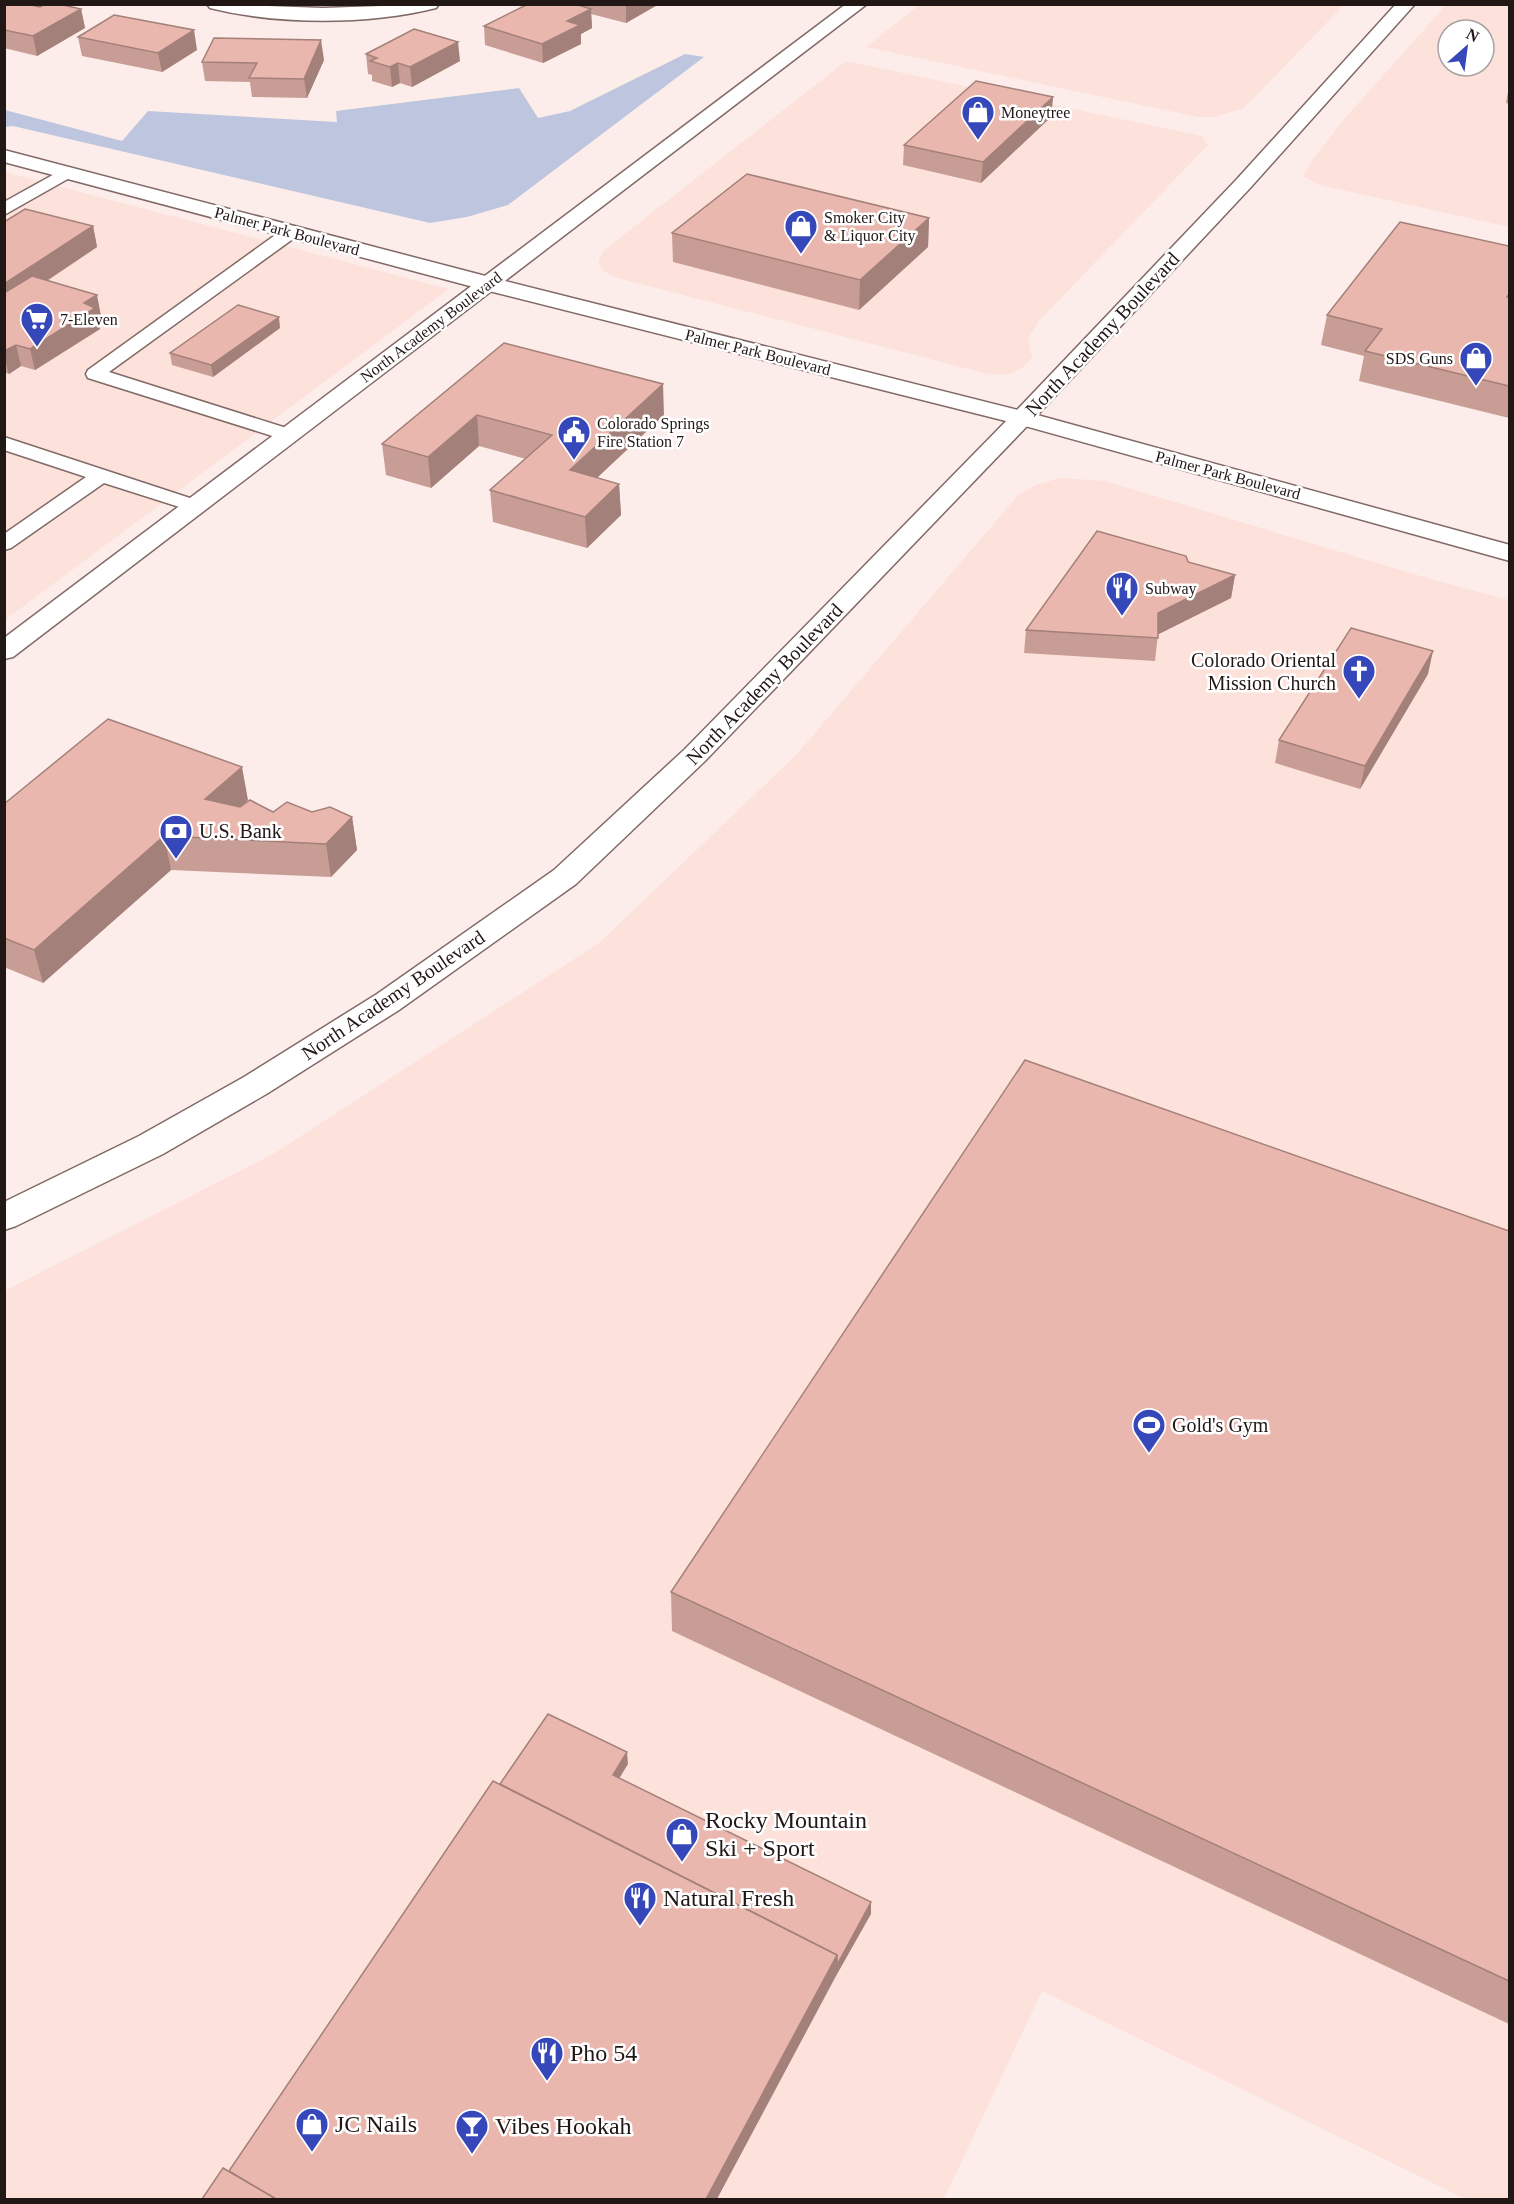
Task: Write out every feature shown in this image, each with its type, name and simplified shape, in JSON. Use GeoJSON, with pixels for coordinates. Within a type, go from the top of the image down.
{"type":"FeatureCollection","features":[{"type":"Feature","properties":{"kind":"main road"},"geometry":{"type":"LineString","coordinates":[[217,5],[304,15],[353,14],[430,4]]}},
{"type":"Feature","properties":{"kind":"main road","name":"North Academy Boulevard"},"geometry":{"type":"LineString","coordinates":[[4,651],[858,4]]}},
{"type":"Feature","properties":{"kind":"main road","name":"North Academy Boulevard"},"geometry":{"type":"LineString","coordinates":[[4,1217],[152,1145],[272,1075],[388,1002],[565,877],[695,755],[1023,418],[1244,183],[1406,4]]}},
{"type":"Feature","properties":{"kind":"main road","name":"Palmer Park Boulevard"},"geometry":{"type":"LineString","coordinates":[[4,156],[489,284],[1023,418],[1509,553]]}},
{"type":"Feature","properties":{"kind":"lane"},"geometry":{"type":"LineString","coordinates":[[4,210],[67,172]]}},
{"type":"Feature","properties":{"kind":"lane"},"geometry":{"type":"LineString","coordinates":[[289,435],[95,374],[291,232]]}},
{"type":"Feature","properties":{"kind":"lane"},"geometry":{"type":"LineString","coordinates":[[4,443],[195,506]]}},
{"type":"Feature","properties":{"kind":"lane"},"geometry":{"type":"LineString","coordinates":[[4,544],[100,476]]}},
{"type":"Feature","properties":{"kind":"shaded area"},"geometry":{"type":"Polygon","coordinates":[[[920,4],[1344,5],[1244,108],[1215,117],[1198,117],[866,47],[920,4]]]}},
{"type":"Feature","properties":{"kind":"shaded area"},"geometry":{"type":"Polygon","coordinates":[[[1446,5],[1509,5],[1509,227],[1319,185],[1303,176],[1312,160],[1346,117],[1446,5]]]}},
{"type":"Feature","properties":{"kind":"shaded area"},"geometry":{"type":"Polygon","coordinates":[[[685,54],[704,57],[508,205],[467,217],[430,223],[13,126],[5,127],[5,110],[122,141],[148,111],[337,122],[336,111],[519,88],[538,118],[570,111],[685,54]]]}},
{"type":"Feature","properties":{"kind":"shaded area"},"geometry":{"type":"Polygon","coordinates":[[[846,61],[1202,136],[1208,145],[1038,322],[1028,339],[1032,357],[1025,366],[1010,374],[988,374],[617,278],[602,270],[598,261],[603,251],[846,61]]]}},
{"type":"Feature","properties":{"kind":"shaded area"},"geometry":{"type":"Polygon","coordinates":[[[5,172],[449,289],[5,620],[5,172]]]}},
{"type":"Feature","properties":{"kind":"shaded area"},"geometry":{"type":"Polygon","coordinates":[[[1061,478],[1105,481],[1434,580],[1509,600],[1509,2199],[1465,2199],[1042,1991],[944,2199],[5,2199],[4,1291],[273,1154],[599,943],[797,754],[1019,494],[1038,484],[1061,478]]]}},
{"type":"Feature","properties":{"kind":"building"},"geometry":{"type":"Polygon","coordinates":[[[4,4],[27,4],[40,7],[45,4],[59,4],[81,9],[33,36],[4,30],[4,4]]]}},
{"type":"Feature","properties":{"kind":"building"},"geometry":{"type":"Polygon","coordinates":[[[528,4],[575,4],[591,9],[567,21],[580,25],[542,44],[484,26],[528,4]]]}},
{"type":"Feature","properties":{"kind":"building"},"geometry":{"type":"Polygon","coordinates":[[[114,15],[194,30],[158,53],[78,37],[114,15]]]}},
{"type":"Feature","properties":{"kind":"building"},"geometry":{"type":"Polygon","coordinates":[[[414,29],[458,42],[410,67],[398,63],[390,67],[370,61],[377,58],[366,54],[414,29]]]}},
{"type":"Feature","properties":{"kind":"building"},"geometry":{"type":"Polygon","coordinates":[[[214,38],[321,40],[304,79],[249,78],[257,63],[202,62],[214,38]]]}},
{"type":"Feature","properties":{"kind":"building"},"geometry":{"type":"Polygon","coordinates":[[[976,81],[1053,97],[983,162],[904,145],[976,81]]]}},
{"type":"Feature","properties":{"kind":"building"},"geometry":{"type":"Polygon","coordinates":[[[747,174],[929,218],[860,280],[672,233],[747,174]]]}},
{"type":"Feature","properties":{"kind":"building"},"geometry":{"type":"Polygon","coordinates":[[[25,209],[93,226],[4,284],[4,222],[25,209]]]}},
{"type":"Feature","properties":{"kind":"building"},"geometry":{"type":"Polygon","coordinates":[[[1400,222],[1509,246],[1509,294],[1507,297],[1509,297],[1509,386],[1365,351],[1382,329],[1327,315],[1400,222]]]}},
{"type":"Feature","properties":{"kind":"building"},"geometry":{"type":"Polygon","coordinates":[[[32,276],[97,295],[84,303],[95,308],[30,349],[16,345],[4,351],[4,293],[32,276]]]}},
{"type":"Feature","properties":{"kind":"building"},"geometry":{"type":"Polygon","coordinates":[[[238,305],[279,317],[211,365],[170,353],[238,305]]]}},
{"type":"Feature","properties":{"kind":"building"},"geometry":{"type":"Polygon","coordinates":[[[504,343],[663,384],[570,470],[619,484],[585,517],[490,490],[552,435],[477,415],[428,457],[382,444],[504,343]]]}},
{"type":"Feature","properties":{"kind":"building","name":"Subway"},"geometry":{"type":"Polygon","coordinates":[[[1097,531],[1186,556],[1188,562],[1235,575],[1158,613],[1158,638],[1026,630],[1097,531]]]}},
{"type":"Feature","properties":{"kind":"building"},"geometry":{"type":"Polygon","coordinates":[[[1351,628],[1433,651],[1365,766],[1279,740],[1351,628]]]}},
{"type":"Feature","properties":{"kind":"building","name":"U.S. Bank"},"geometry":{"type":"Polygon","coordinates":[[[108,719],[242,767],[205,799],[240,807],[250,800],[273,812],[287,802],[312,812],[330,807],[352,817],[326,844],[164,836],[34,950],[4,938],[4,804],[108,719]]]}},
{"type":"Feature","properties":{"kind":"building","name":"Gold's Gym"},"geometry":{"type":"Polygon","coordinates":[[[1025,1060],[1509,1231],[1509,1981],[671,1592],[1025,1060]]]}},
{"type":"Feature","properties":{"kind":"building"},"geometry":{"type":"Polygon","coordinates":[[[548,1714],[627,1752],[613,1775],[871,1902],[837,1965],[837,1955],[500,1784],[548,1714]]]}},
{"type":"Feature","properties":{"kind":"building"},"geometry":{"type":"Polygon","coordinates":[[[493,1781],[837,1955],[706,2199],[276,2199],[229,2171],[493,1781]]]}},
{"type":"Feature","properties":{"kind":"building"},"geometry":{"type":"Polygon","coordinates":[[[223,2168],[276,2199],[202,2199],[223,2168]]]}},
{"type":"Feature","properties":{"kind":"place","name":"Moneytree"},"geometry":{"type":"Point","coordinates":[978,141]}},
{"type":"Feature","properties":{"kind":"place","name":"Smoker City & Liquor City"},"geometry":{"type":"Point","coordinates":[801,255]}},
{"type":"Feature","properties":{"kind":"place","name":"7-Eleven"},"geometry":{"type":"Point","coordinates":[37,348]}},
{"type":"Feature","properties":{"kind":"place","name":"SDS Guns"},"geometry":{"type":"Point","coordinates":[1476,387]}},
{"type":"Feature","properties":{"kind":"place","name":"Colorado Springs Fire Station 7"},"geometry":{"type":"Point","coordinates":[574,461]}},
{"type":"Feature","properties":{"kind":"place","name":"Subway"},"geometry":{"type":"Point","coordinates":[1122,617]}},
{"type":"Feature","properties":{"kind":"place","name":"Colorado Oriental Mission Church"},"geometry":{"type":"Point","coordinates":[1359,700]}},
{"type":"Feature","properties":{"kind":"place","name":"U.S. Bank"},"geometry":{"type":"Point","coordinates":[176,860]}},
{"type":"Feature","properties":{"kind":"place","name":"Gold's Gym"},"geometry":{"type":"Point","coordinates":[1149,1454]}},
{"type":"Feature","properties":{"kind":"place","name":"Rocky Mountain Ski + Sport"},"geometry":{"type":"Point","coordinates":[682,1863]}},
{"type":"Feature","properties":{"kind":"place","name":"Natural Fresh"},"geometry":{"type":"Point","coordinates":[640,1927]}},
{"type":"Feature","properties":{"kind":"place","name":"Pho 54"},"geometry":{"type":"Point","coordinates":[547,2082]}},
{"type":"Feature","properties":{"kind":"place","name":"JC Nails"},"geometry":{"type":"Point","coordinates":[312,2153]}},
{"type":"Feature","properties":{"kind":"place","name":"Vibes Hookah"},"geometry":{"type":"Point","coordinates":[472,2155]}}]}
